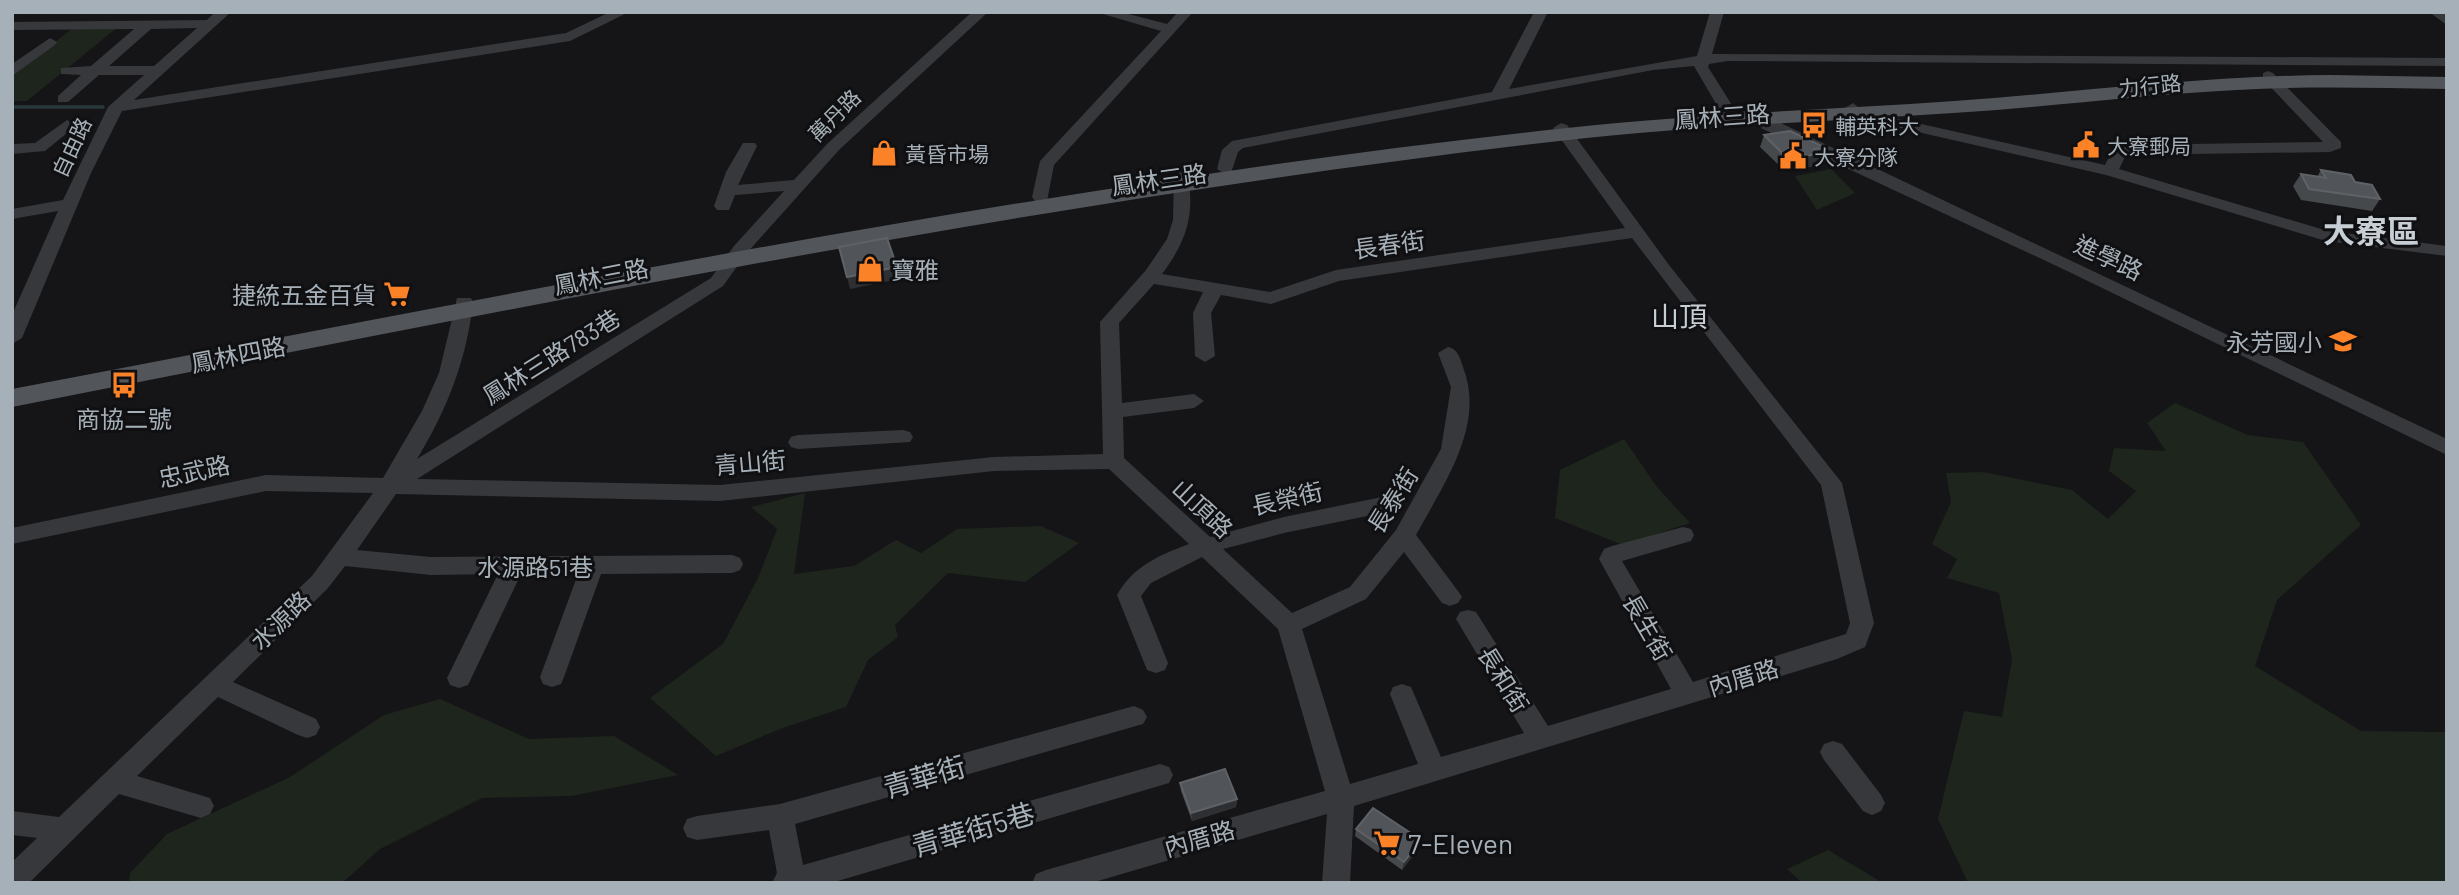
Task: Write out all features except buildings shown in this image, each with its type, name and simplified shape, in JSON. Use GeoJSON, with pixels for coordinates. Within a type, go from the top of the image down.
{"type":"FeatureCollection","features":[{"type":"Feature","properties":{"kind":"main road","name":"力行路"},"geometry":{"type":"LineString","coordinates":[[1856,111],[2272,79],[2447,77]]}},
{"type":"Feature","properties":{"kind":"main road","name":"力行路"},"geometry":{"type":"LineString","coordinates":[[2272,79],[2447,83]]}},
{"type":"Feature","properties":{"kind":"main road","name":"鳳林三路"},"geometry":{"type":"LineString","coordinates":[[736,256],[1181,180],[1224,169],[1563,131],[1856,111]]}},
{"type":"Feature","properties":{"kind":"main road","name":"鳳林三路"},"geometry":{"type":"LineString","coordinates":[[464,306],[1041,197],[1563,131]]}},
{"type":"Feature","properties":{"kind":"main road","name":"鳳林四路"},"geometry":{"type":"LineString","coordinates":[[12,389],[464,306]]}},
{"type":"Feature","properties":{"kind":"main road","name":"鳳林四路"},"geometry":{"type":"LineString","coordinates":[[12,398],[464,306]]}},
{"type":"Feature","properties":{"kind":"street","name":"自由路"},"geometry":{"type":"LineString","coordinates":[[12,338],[104,125],[116,107],[155,70],[224,12]]}},
{"type":"Feature","properties":{"kind":"street"},"geometry":{"type":"LineString","coordinates":[[116,107],[570,37],[622,12]]}},
{"type":"Feature","properties":{"kind":"street","name":"萬丹路"},"geometry":{"type":"LineString","coordinates":[[736,256],[797,186],[868,112],[981,12]]}},
{"type":"Feature","properties":{"kind":"street"},"geometry":{"type":"LineString","coordinates":[[1102,12],[1170,29]]}},
{"type":"Feature","properties":{"kind":"street"},"geometry":{"type":"LineString","coordinates":[[1041,197],[1046,164],[1186,12]]}},
{"type":"Feature","properties":{"kind":"street"},"geometry":{"type":"LineString","coordinates":[[1497,96],[1541,12]]}},
{"type":"Feature","properties":{"kind":"street"},"geometry":{"type":"LineString","coordinates":[[1717,12],[1701,67],[1741,117]]}},
{"type":"Feature","properties":{"kind":"street"},"geometry":{"type":"LineString","coordinates":[[2436,12],[2447,21]]}},
{"type":"Feature","properties":{"kind":"street"},"geometry":{"type":"LineString","coordinates":[[63,99],[148,24]]}},
{"type":"Feature","properties":{"kind":"street"},"geometry":{"type":"LineString","coordinates":[[14,27],[210,24]]}},
{"type":"Feature","properties":{"kind":"street"},"geometry":{"type":"LineString","coordinates":[[13,71],[50,42]]}},
{"type":"Feature","properties":{"kind":"street"},"geometry":{"type":"LineString","coordinates":[[1224,169],[1230,150],[1238,144],[1653,66],[1728,57],[2447,62]]}},
{"type":"Feature","properties":{"kind":"street"},"geometry":{"type":"LineString","coordinates":[[66,71],[155,70]]}},
{"type":"Feature","properties":{"kind":"street"},"geometry":{"type":"LineString","coordinates":[[2110,171],[2119,152],[2124,150],[2330,148],[2335,145],[2272,79]]}},
{"type":"Feature","properties":{"kind":"street","name":"鳳林三路"},"geometry":{"type":"LineString","coordinates":[[1856,111],[2110,171],[2326,236],[2447,251]]}},
{"type":"Feature","properties":{"kind":"street","name":"進學路"},"geometry":{"type":"LineString","coordinates":[[1741,117],[2069,265],[2447,448]]}},
{"type":"Feature","properties":{"kind":"street"},"geometry":{"type":"LineString","coordinates":[[12,149],[39,148],[66,125]]}},
{"type":"Feature","properties":{"kind":"street","name":"內厝路"},"geometry":{"type":"LineString","coordinates":[[1046,883],[1434,772],[1837,649],[1856,640],[1862,623],[1831,483],[1636,232],[1563,131]]}},
{"type":"Feature","properties":{"kind":"street"},"geometry":{"type":"LineString","coordinates":[[749,146],[734,172],[726,199],[797,186]]}},
{"type":"Feature","properties":{"kind":"street"},"geometry":{"type":"LineString","coordinates":[[1114,461],[1110,322],[1163,265],[1183,216],[1181,180]]}},
{"type":"Feature","properties":{"kind":"street"},"geometry":{"type":"LineString","coordinates":[[12,214],[70,204]]}},
{"type":"Feature","properties":{"kind":"street","name":"長春街"},"geometry":{"type":"LineString","coordinates":[[1151,278],[1271,298],[1336,276],[1636,232]]}},
{"type":"Feature","properties":{"kind":"street","name":"鳳林三路783巷"},"geometry":{"type":"LineString","coordinates":[[390,485],[702,294],[717,282],[736,256]]}},
{"type":"Feature","properties":{"kind":"street"},"geometry":{"type":"LineString","coordinates":[[1205,356],[1202,313],[1215,288]]}},
{"type":"Feature","properties":{"kind":"street","name":"水源路"},"geometry":{"type":"LineString","coordinates":[[12,881],[320,582],[390,485],[441,391],[460,334],[464,306]]}},
{"type":"Feature","properties":{"kind":"street","name":"長泰街"},"geometry":{"type":"LineString","coordinates":[[1289,624],[1337,605],[1358,593],[1404,536],[1452,449],[1461,387],[1448,353]]}},
{"type":"Feature","properties":{"kind":"street"},"geometry":{"type":"LineString","coordinates":[[1112,411],[1194,401]]}},
{"type":"Feature","properties":{"kind":"street"},"geometry":{"type":"LineString","coordinates":[[798,442],[903,437]]}},
{"type":"Feature","properties":{"kind":"street","name":"青山街"},"geometry":{"type":"LineString","coordinates":[[390,485],[720,493],[994,464],[1114,461]]}},
{"type":"Feature","properties":{"kind":"street","name":"山頂路"},"geometry":{"type":"LineString","coordinates":[[1114,461],[1289,624]]}},
{"type":"Feature","properties":{"kind":"street","name":"忠武路"},"geometry":{"type":"LineString","coordinates":[[12,536],[266,483],[390,485]]}},
{"type":"Feature","properties":{"kind":"street","name":"長榮街"},"geometry":{"type":"LineString","coordinates":[[1156,663],[1129,595],[1140,579],[1205,546],[1382,505]]}},
{"type":"Feature","properties":{"kind":"street","name":"長生街"},"geometry":{"type":"LineString","coordinates":[[1684,535],[1612,555],[1610,559],[1687,695]]}},
{"type":"Feature","properties":{"kind":"street"},"geometry":{"type":"LineString","coordinates":[[1404,536],[1450,597]]}},
{"type":"Feature","properties":{"kind":"street","name":"水源路51巷"},"geometry":{"type":"LineString","coordinates":[[340,556],[431,566],[732,564]]}},
{"type":"Feature","properties":{"kind":"street"},"geometry":{"type":"LineString","coordinates":[[552,677],[592,566]]}},
{"type":"Feature","properties":{"kind":"street"},"geometry":{"type":"LineString","coordinates":[[459,678],[513,567]]}},
{"type":"Feature","properties":{"kind":"street","name":"長和街"},"geometry":{"type":"LineString","coordinates":[[1468,619],[1542,739]]}},
{"type":"Feature","properties":{"kind":"street"},"geometry":{"type":"LineString","coordinates":[[1289,624],[1340,799],[1336,883]]}},
{"type":"Feature","properties":{"kind":"street"},"geometry":{"type":"LineString","coordinates":[[214,684],[307,727]]}},
{"type":"Feature","properties":{"kind":"street"},"geometry":{"type":"LineString","coordinates":[[1402,694],[1434,772]]}},
{"type":"Feature","properties":{"kind":"street","name":"青華街"},"geometry":{"type":"LineString","coordinates":[[697,828],[780,816],[1134,717]]}},
{"type":"Feature","properties":{"kind":"street"},"geometry":{"type":"LineString","coordinates":[[1833,752],[1872,803]]}},
{"type":"Feature","properties":{"kind":"street","name":"青華街5巷"},"geometry":{"type":"LineString","coordinates":[[790,882],[1160,775]]}},
{"type":"Feature","properties":{"kind":"street"},"geometry":{"type":"LineString","coordinates":[[114,781],[201,806]]}},
{"type":"Feature","properties":{"kind":"street"},"geometry":{"type":"LineString","coordinates":[[780,816],[790,882]]}},
{"type":"Feature","properties":{"kind":"street"},"geometry":{"type":"LineString","coordinates":[[12,823],[65,830]]}},
{"type":"Feature","properties":{"kind":"shaded area"},"geometry":{"type":"Polygon","coordinates":[[[74,27],[118,27],[27,101],[12,101],[12,76],[74,27]]]}},
{"type":"Feature","properties":{"kind":"shaded area"},"geometry":{"type":"Polygon","coordinates":[[[1831,169],[1855,193],[1817,210],[1795,176],[1831,169]]]}},
{"type":"Feature","properties":{"kind":"shaded area"},"geometry":{"type":"Polygon","coordinates":[[[2175,403],[2248,435],[2303,442],[2361,525],[2277,600],[2255,666],[2361,731],[2447,732],[2447,883],[1968,883],[1938,819],[1964,711],[2002,717],[2012,659],[1999,593],[1947,578],[1957,559],[1932,544],[1951,502],[1946,473],[1983,472],[2072,490],[2108,519],[2136,491],[2109,471],[2114,448],[2166,451],[2147,423],[2175,403]]]}},
{"type":"Feature","properties":{"kind":"shaded area"},"geometry":{"type":"Polygon","coordinates":[[[1624,439],[1657,487],[1690,523],[1623,545],[1555,518],[1560,470],[1624,439]]]}},
{"type":"Feature","properties":{"kind":"shaded area"},"geometry":{"type":"Polygon","coordinates":[[[805,493],[794,574],[854,566],[896,540],[921,553],[957,529],[1041,526],[1079,543],[1025,582],[948,573],[895,625],[898,637],[868,660],[846,707],[780,729],[716,756],[650,698],[723,644],[758,578],[777,529],[751,507],[805,493]]]}},
{"type":"Feature","properties":{"kind":"shaded area"},"geometry":{"type":"Polygon","coordinates":[[[440,699],[529,739],[614,736],[678,775],[571,796],[482,798],[380,849],[342,883],[129,883],[130,873],[167,834],[290,777],[384,715],[440,699]]]}},
{"type":"Feature","properties":{"kind":"shaded area"},"geometry":{"type":"Polygon","coordinates":[[[1828,850],[1883,883],[1802,883],[1787,869],[1828,850]]]}},
{"type":"Feature","properties":{"kind":"waterway"},"geometry":{"type":"LineString","coordinates":[[12,107],[103,107]]}},
{"type":"Feature","properties":{"kind":"place","name":"輔英科大"},"geometry":{"type":"Point","coordinates":[1814,125]}},
{"type":"Feature","properties":{"kind":"place","name":"大寮郵局"},"geometry":{"type":"Point","coordinates":[2086,145]}},
{"type":"Feature","properties":{"kind":"place","name":"黃昏市場"},"geometry":{"type":"Point","coordinates":[884,153]}},
{"type":"Feature","properties":{"kind":"place","name":"大寮分隊"},"geometry":{"type":"Point","coordinates":[1793,156]}},
{"type":"Feature","properties":{"kind":"place","name":"寶雅"},"geometry":{"type":"Point","coordinates":[870,269]}},
{"type":"Feature","properties":{"kind":"place","name":"捷統五金百貨"},"geometry":{"type":"Point","coordinates":[397,294]}},
{"type":"Feature","properties":{"kind":"place","name":"永芳國小"},"geometry":{"type":"Point","coordinates":[2343,341]}},
{"type":"Feature","properties":{"kind":"place","name":"商協二號"},"geometry":{"type":"Point","coordinates":[124,385]}},
{"type":"Feature","properties":{"kind":"place","name":"7-Eleven"},"geometry":{"type":"Point","coordinates":[1387,843]}},
{"type":"Feature","properties":{"kind":"district","name":"大寮區"},"geometry":{"type":"Point","coordinates":[2371,230]}},
{"type":"Feature","properties":{"kind":"district","name":"山頂"},"geometry":{"type":"Point","coordinates":[1679,316]}}]}
